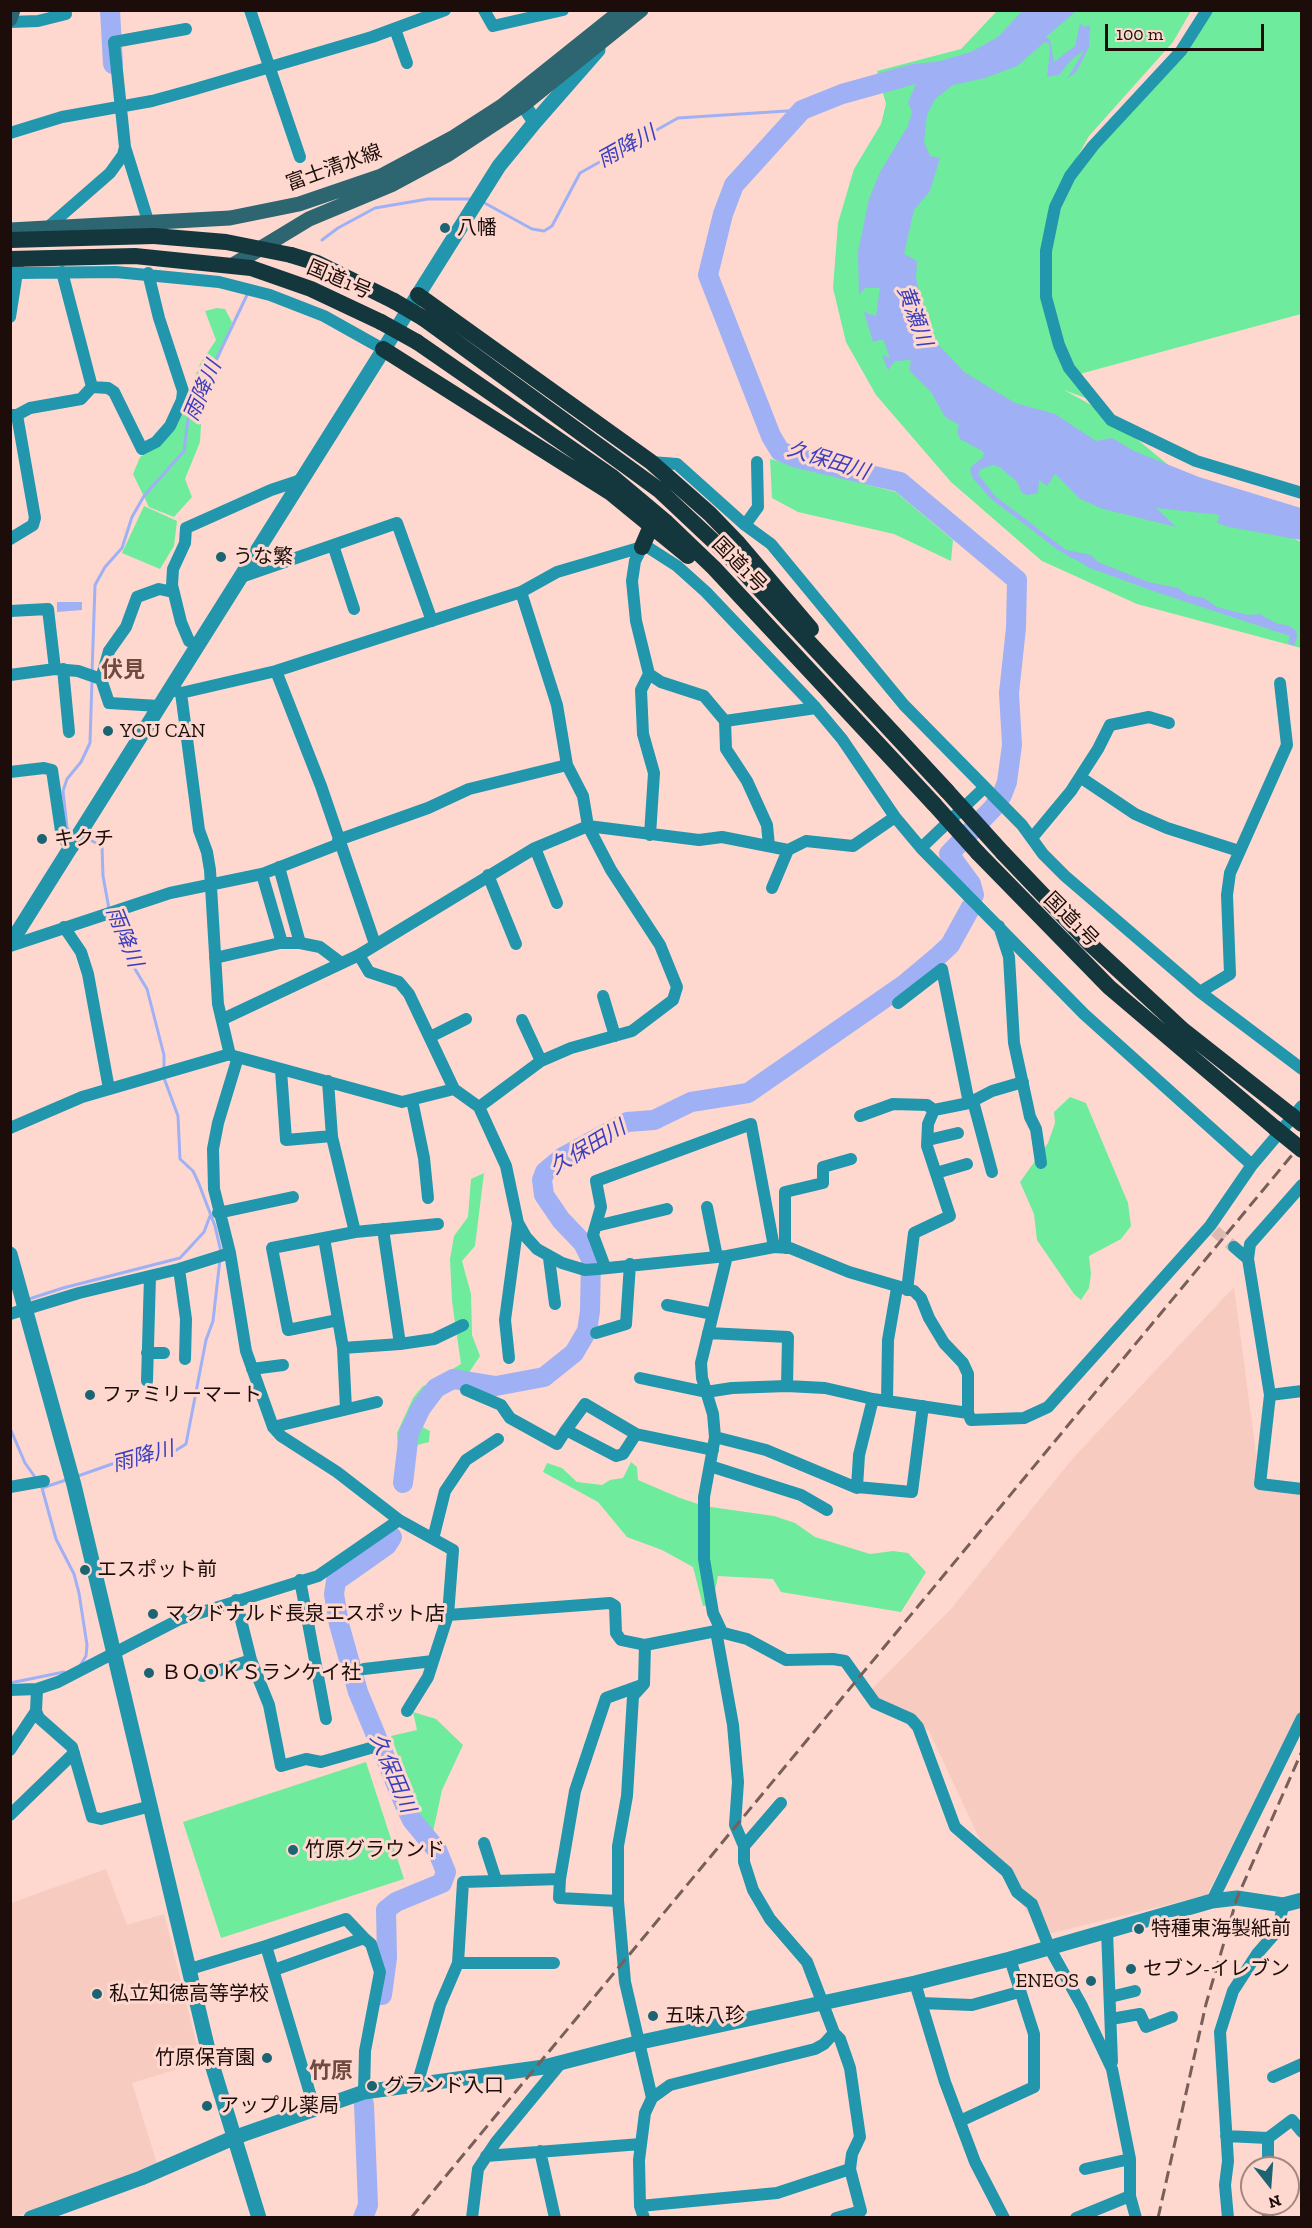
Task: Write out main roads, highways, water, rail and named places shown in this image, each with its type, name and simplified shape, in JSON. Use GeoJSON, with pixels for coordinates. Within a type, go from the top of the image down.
{"type":"FeatureCollection","features":[{"type":"Feature","properties":{"kind":"highway","name":"国道1号"},"geometry":{"type":"LineString","coordinates":[[10,240],[152,230],[226,242],[291,255],[327,268],[423,318],[659,490],[728,554],[1003,854],[1089,944],[1158,1006],[1298,1115]]}},
{"type":"Feature","properties":{"kind":"highway","name":"国道1号"},"geometry":{"type":"LineString","coordinates":[[15,263],[135,256],[251,268],[311,289],[417,342],[629,490],[699,553],[978,853],[1109,987],[1302,1150]]}},
{"type":"Feature","properties":{"kind":"highway"},"geometry":{"type":"LineString","coordinates":[[418,294],[651,462],[710,514],[737,542],[827,648],[833,668]]}},
{"type":"Feature","properties":{"kind":"highway"},"geometry":{"type":"LineString","coordinates":[[383,349],[611,493],[746,601]]}},
{"type":"Feature","properties":{"kind":"highway"},"geometry":{"type":"LineString","coordinates":[[642,547],[651,526]]}},
{"type":"Feature","properties":{"kind":"main road"},"geometry":{"type":"LineString","coordinates":[[10,20],[13,10]]}},
{"type":"Feature","properties":{"kind":"main road","name":"富士清水線"},"geometry":{"type":"LineString","coordinates":[[10,230],[47,228],[152,230],[261,213],[299,204],[381,176],[520,100],[622,10]]}},
{"type":"Feature","properties":{"kind":"main road","name":"富士清水線"},"geometry":{"type":"LineString","coordinates":[[233,266],[309,219],[393,184],[447,155],[520,100],[606,41],[641,10]]}},
{"type":"Feature","properties":{"kind":"water","name":"黄瀬川"},"geometry":{"type":"Polygon","coordinates":[[[1023,10],[1076,11],[1046,37],[1050,40],[1054,62],[1075,46],[1080,23],[1084,27],[1090,25],[1089,47],[1077,71],[1067,79],[1084,51],[1071,60],[1059,75],[1047,77],[1050,51],[1049,44],[1045,42],[1017,66],[985,78],[953,85],[935,99],[927,115],[924,142],[930,156],[940,158],[930,191],[914,210],[904,254],[917,261],[916,278],[923,310],[936,342],[964,372],[1015,403],[1055,414],[1096,441],[1112,438],[1134,451],[1199,477],[1301,508],[1301,540],[1229,527],[1217,523],[1220,515],[1156,508],[1176,527],[1103,509],[1080,499],[1055,474],[1047,486],[1039,480],[1038,493],[1028,495],[1022,493],[1017,482],[994,465],[981,469],[978,474],[995,496],[1066,550],[1091,555],[1098,562],[1148,582],[1178,588],[1188,595],[1204,598],[1217,607],[1248,615],[1259,614],[1278,624],[1287,625],[1296,630],[1297,637],[1294,646],[1288,643],[1290,636],[1090,568],[1058,550],[990,498],[972,477],[970,468],[983,457],[984,452],[960,439],[957,432],[959,425],[945,417],[931,392],[909,370],[911,360],[895,361],[888,370],[882,355],[890,358],[883,339],[873,342],[864,312],[876,316],[880,288],[865,288],[859,295],[858,252],[869,199],[880,172],[908,126],[912,112],[908,102],[918,80],[919,67],[971,52],[998,37],[1023,10]]]}},
{"type":"Feature","properties":{"kind":"water"},"geometry":{"type":"Polygon","coordinates":[[[57,602],[82,602],[82,610],[57,612],[57,602]]]}},
{"type":"Feature","properties":{"kind":"waterway"},"geometry":{"type":"LineString","coordinates":[[110,10],[113,64]]}},
{"type":"Feature","properties":{"kind":"waterway","name":"久保田川"},"geometry":{"type":"LineString","coordinates":[[945,71],[914,74],[842,94],[802,110],[734,185],[723,214],[708,275],[771,436],[780,451],[797,458],[900,482],[1017,580],[1016,628],[1009,693],[1012,745],[1007,782],[993,808],[949,854],[971,884],[974,895]]}},
{"type":"Feature","properties":{"kind":"waterway","name":"雨降川"},"geometry":{"type":"LineString","coordinates":[[481,201],[532,229],[544,231],[552,226],[580,173],[678,118],[802,110]]}},
{"type":"Feature","properties":{"kind":"waterway","name":"雨降川"},"geometry":{"type":"LineString","coordinates":[[322,240],[338,228],[375,208],[428,199],[472,199]]}},
{"type":"Feature","properties":{"kind":"waterway","name":"雨降川"},"geometry":{"type":"LineString","coordinates":[[92,673],[95,585],[105,567],[122,548],[132,517],[144,496],[184,451],[188,419],[247,295]]}},
{"type":"Feature","properties":{"kind":"waterway","name":"雨降川"},"geometry":{"type":"LineString","coordinates":[[73,832],[67,828],[63,791],[67,779],[81,762],[90,743],[92,680]]}},
{"type":"Feature","properties":{"kind":"waterway","name":"雨降川"},"geometry":{"type":"LineString","coordinates":[[82,836],[102,846],[103,876],[109,909]]}},
{"type":"Feature","properties":{"kind":"waterway","name":"久保田川"},"geometry":{"type":"LineString","coordinates":[[403,1483],[409,1433],[421,1408],[436,1388],[453,1379],[496,1386],[544,1377],[574,1353],[587,1331],[590,1311],[591,1259],[583,1243],[561,1220],[544,1195],[542,1180],[545,1172],[563,1157],[627,1122],[654,1120],[691,1102],[748,1093],[905,984],[950,945],[971,907]]}},
{"type":"Feature","properties":{"kind":"waterway","name":"雨降川"},"geometry":{"type":"LineString","coordinates":[[111,915],[126,954],[147,989],[164,1055],[164,1068]]}},
{"type":"Feature","properties":{"kind":"waterway","name":"雨降川"},"geometry":{"type":"LineString","coordinates":[[164,1078],[178,1116],[180,1159],[193,1171],[199,1184],[215,1226],[221,1252]]}},
{"type":"Feature","properties":{"kind":"waterway"},"geometry":{"type":"LineString","coordinates":[[26,1300],[63,1288],[180,1258],[204,1232],[210,1216]]}},
{"type":"Feature","properties":{"kind":"waterway","name":"雨降川"},"geometry":{"type":"LineString","coordinates":[[78,1476],[112,1464],[175,1451],[186,1444],[206,1340],[213,1321],[220,1259]]}},
{"type":"Feature","properties":{"kind":"waterway"},"geometry":{"type":"LineString","coordinates":[[10,1428],[25,1463],[37,1480]]}},
{"type":"Feature","properties":{"kind":"waterway","name":"雨降川"},"geometry":{"type":"LineString","coordinates":[[42,1488],[69,1479]]}},
{"type":"Feature","properties":{"kind":"waterway"},"geometry":{"type":"LineString","coordinates":[[42,1488],[56,1539],[74,1574],[79,1593],[87,1645],[86,1656],[81,1664]]}},
{"type":"Feature","properties":{"kind":"waterway","name":"久保田川"},"geometry":{"type":"LineString","coordinates":[[382,1995],[387,1958],[386,1910],[396,1902],[442,1883],[446,1872],[437,1850],[412,1820],[358,1692],[339,1624],[334,1594],[336,1581],[387,1545],[392,1537]]}},
{"type":"Feature","properties":{"kind":"waterway"},"geometry":{"type":"LineString","coordinates":[[10,1683],[64,1672]]}},
{"type":"Feature","properties":{"kind":"waterway","name":"久保田川"},"geometry":{"type":"LineString","coordinates":[[363,2218],[368,2205],[364,2104]]}},
{"type":"Feature","properties":{"kind":"tunnel"},"geometry":{"type":"LineString","coordinates":[[1215,1231],[1234,1247]]}},
{"type":"Feature","properties":{"kind":"railway"},"geometry":{"type":"LineString","coordinates":[[411,2218],[1302,1143]]}},
{"type":"Feature","properties":{"kind":"railway"},"geometry":{"type":"LineString","coordinates":[[1158,2218],[1206,2004],[1237,1898],[1302,1751]]}},
{"type":"Feature","properties":{"kind":"place","name":"八幡"},"geometry":{"type":"Point","coordinates":[445,228]}},
{"type":"Feature","properties":{"kind":"place","name":"うな繁"},"geometry":{"type":"Point","coordinates":[221,557]}},
{"type":"Feature","properties":{"kind":"place","name":"YOU CAN"},"geometry":{"type":"Point","coordinates":[108,731]}},
{"type":"Feature","properties":{"kind":"place","name":"キクチ"},"geometry":{"type":"Point","coordinates":[42,839]}},
{"type":"Feature","properties":{"kind":"place","name":"ファミリーマート"},"geometry":{"type":"Point","coordinates":[90,1395]}},
{"type":"Feature","properties":{"kind":"place","name":"エスポット前"},"geometry":{"type":"Point","coordinates":[85,1570]}},
{"type":"Feature","properties":{"kind":"place","name":"マクドナルド長泉エスポット店"},"geometry":{"type":"Point","coordinates":[153,1614]}},
{"type":"Feature","properties":{"kind":"place","name":"ＢＯＯＫＳランケイ社"},"geometry":{"type":"Point","coordinates":[149,1673]}},
{"type":"Feature","properties":{"kind":"place","name":"竹原グラウンド"},"geometry":{"type":"Point","coordinates":[293,1850]}},
{"type":"Feature","properties":{"kind":"place","name":"特種東海製紙前"},"geometry":{"type":"Point","coordinates":[1139,1929]}},
{"type":"Feature","properties":{"kind":"place","name":"セブン-イレブン"},"geometry":{"type":"Point","coordinates":[1131,1969]}},
{"type":"Feature","properties":{"kind":"place","name":"ENEOS"},"geometry":{"type":"Point","coordinates":[1091,1981]}},
{"type":"Feature","properties":{"kind":"place","name":"私立知徳高等学校"},"geometry":{"type":"Point","coordinates":[97,1994]}},
{"type":"Feature","properties":{"kind":"place","name":"五味八珍"},"geometry":{"type":"Point","coordinates":[653,2016]}},
{"type":"Feature","properties":{"kind":"place","name":"竹原保育園"},"geometry":{"type":"Point","coordinates":[267,2058]}},
{"type":"Feature","properties":{"kind":"place","name":"グランド入口"},"geometry":{"type":"Point","coordinates":[372,2086]}},
{"type":"Feature","properties":{"kind":"place","name":"アップル薬局"},"geometry":{"type":"Point","coordinates":[207,2106]}},
{"type":"Feature","properties":{"kind":"district","name":"伏見"},"geometry":{"type":"Point","coordinates":[123,671]}},
{"type":"Feature","properties":{"kind":"district","name":"竹原"},"geometry":{"type":"Point","coordinates":[331,2072]}}]}
